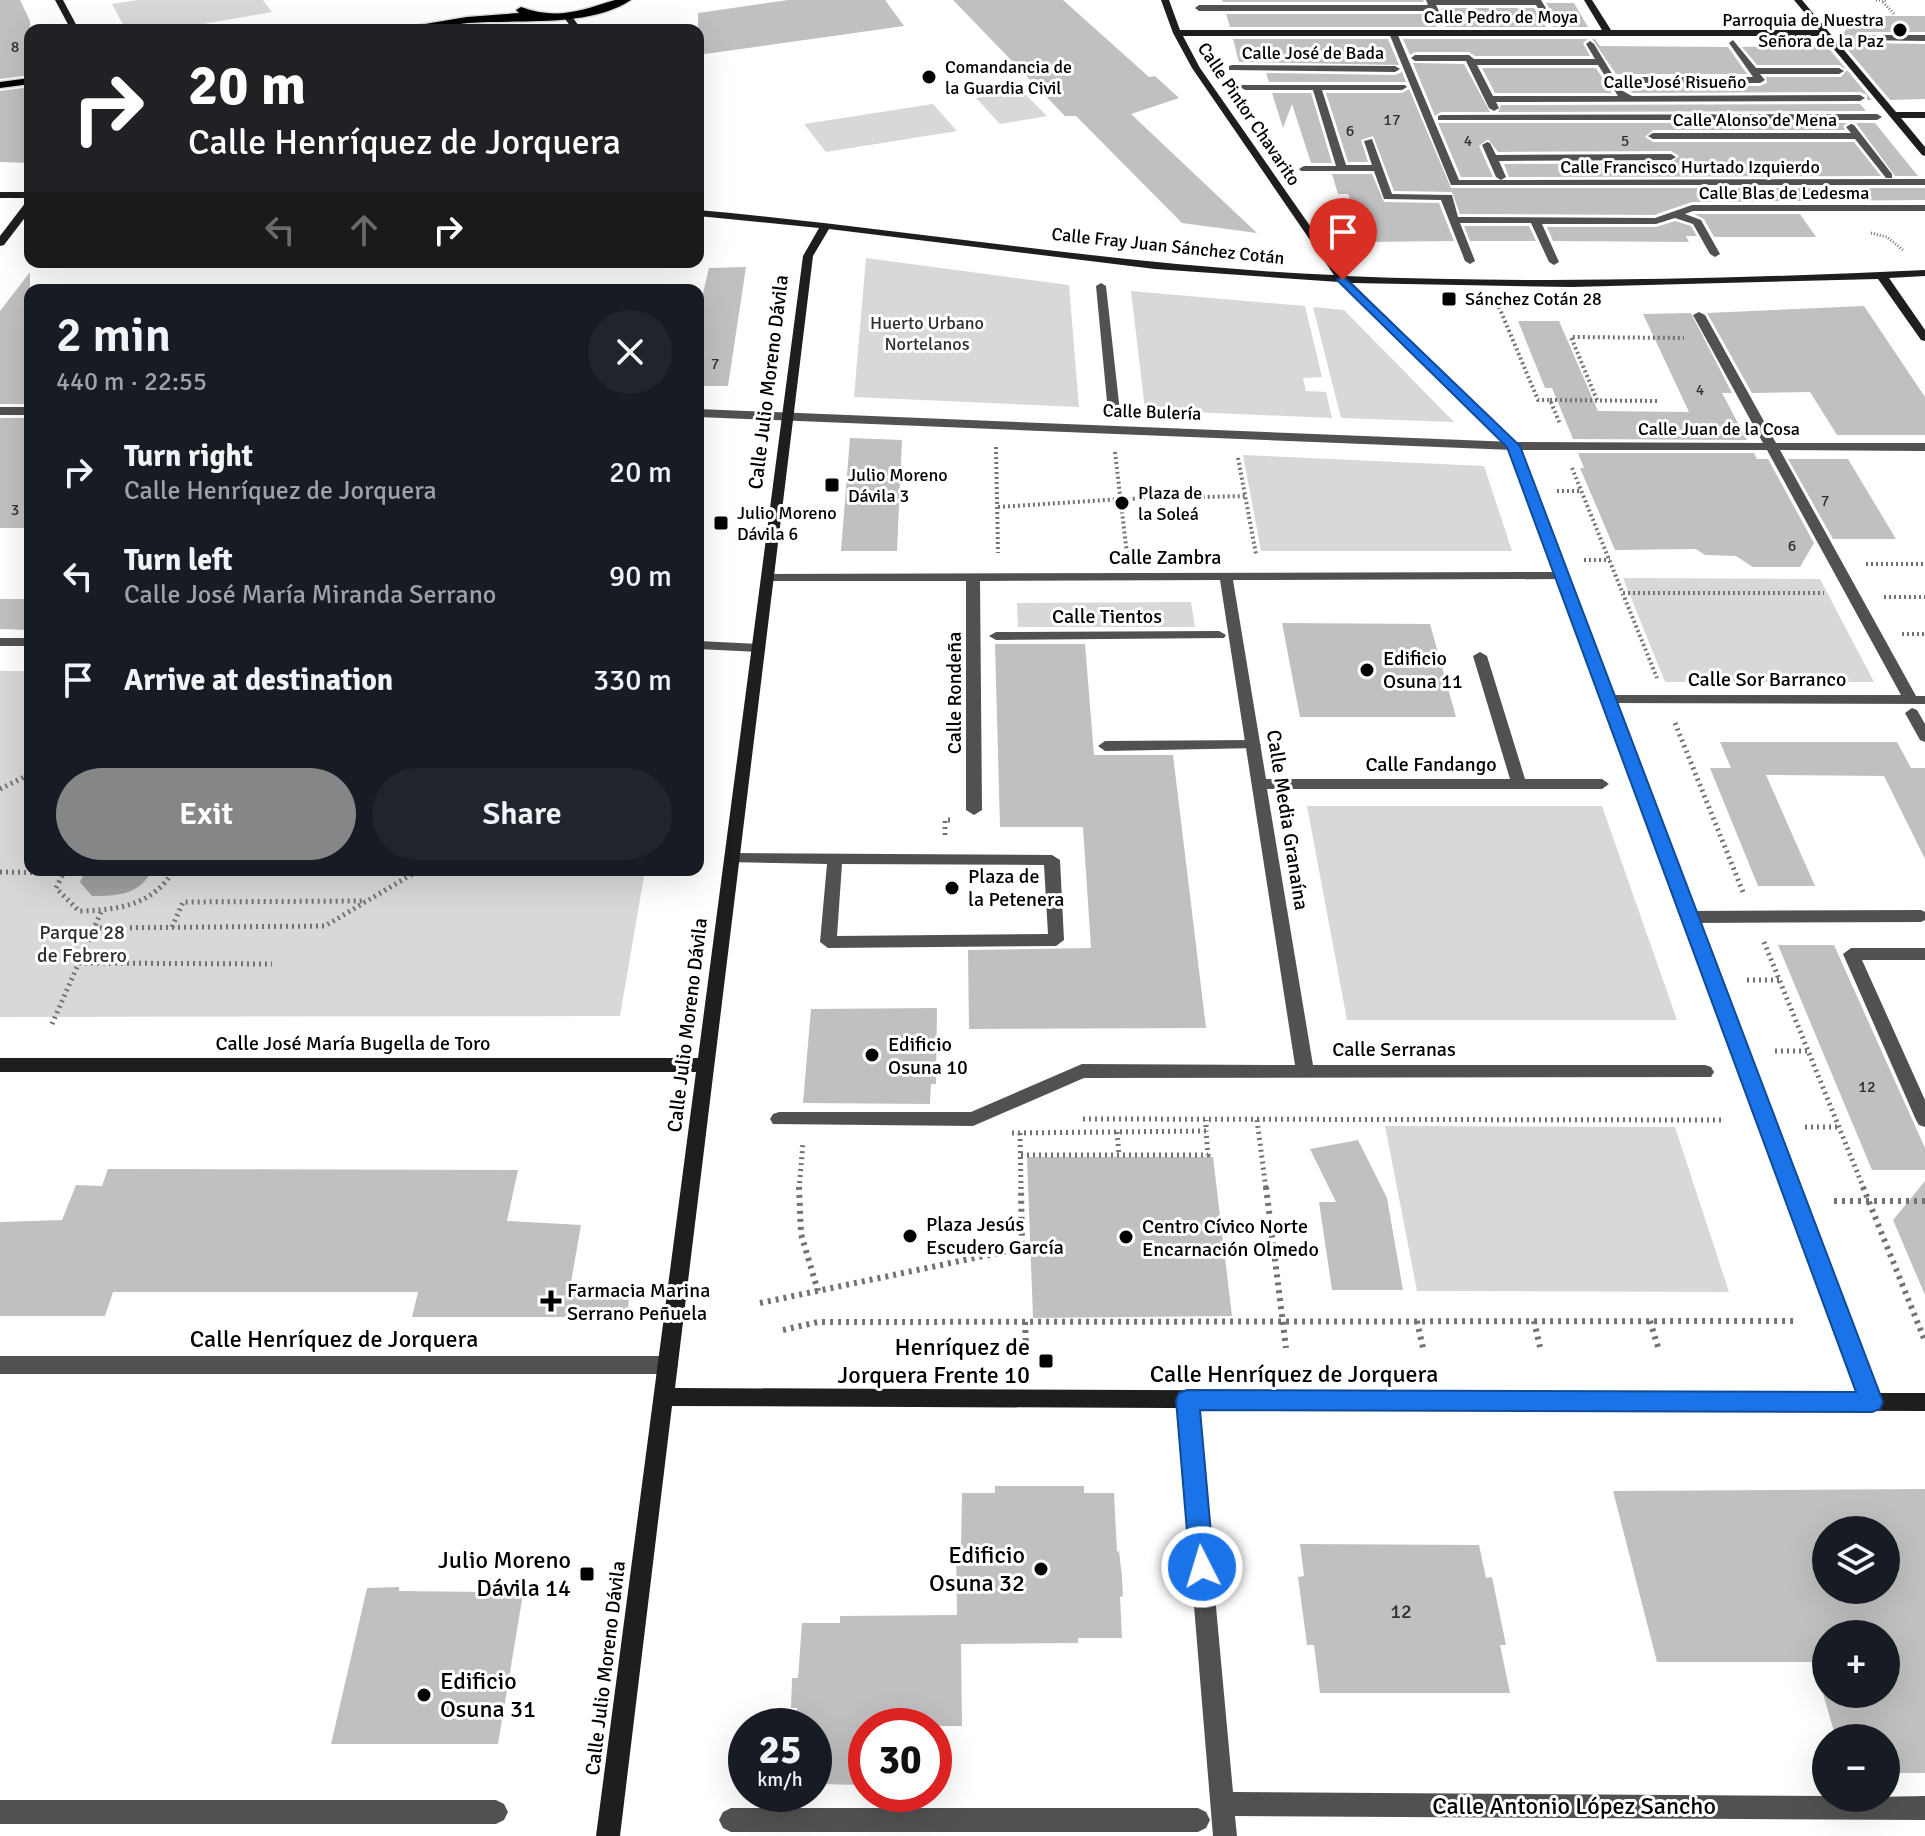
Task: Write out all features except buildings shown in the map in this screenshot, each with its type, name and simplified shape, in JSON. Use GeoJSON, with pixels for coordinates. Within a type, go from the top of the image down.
{"type":"FeatureCollection","features":[{"type":"Feature","properties":{"kind":"main road"},"geometry":{"type":"LineString","coordinates":[[438,24],[567,16],[584,6],[626,0]]}},
{"type":"Feature","properties":{"kind":"main road"},"geometry":{"type":"LineString","coordinates":[[525,1],[522,12],[530,16]]}},
{"type":"Feature","properties":{"kind":"main road"},"geometry":{"type":"LineString","coordinates":[[467,20],[525,1]]}},
{"type":"Feature","properties":{"kind":"main road"},"geometry":{"type":"LineString","coordinates":[[0,85],[24,82]]}},
{"type":"Feature","properties":{"kind":"street"},"geometry":{"type":"LineString","coordinates":[[59,0],[72,24]]}},
{"type":"Feature","properties":{"kind":"street","name":"Calle Pintor Chavarito"},"geometry":{"type":"LineString","coordinates":[[1165,0],[1177,33],[1196,68],[1343,280],[1513,446]]}},
{"type":"Feature","properties":{"kind":"street"},"geometry":{"type":"LineString","coordinates":[[1588,0],[1608,33]]}},
{"type":"Feature","properties":{"kind":"street"},"geometry":{"type":"LineString","coordinates":[[1798,0],[1925,153]]}},
{"type":"Feature","properties":{"kind":"street"},"geometry":{"type":"LineString","coordinates":[[1199,8],[1538,1],[1551,23]]}},
{"type":"Feature","properties":{"kind":"street"},"geometry":{"type":"LineString","coordinates":[[1432,3],[1441,23]]}},
{"type":"Feature","properties":{"kind":"street"},"geometry":{"type":"LineString","coordinates":[[567,16],[573,24]]}},
{"type":"Feature","properties":{"kind":"street","name":"Calle Pedro de Moya"},"geometry":{"type":"LineString","coordinates":[[1177,33],[1825,33]]}},
{"type":"Feature","properties":{"kind":"street","name":"Calle Francisco Hurtado Izquierdo"},"geometry":{"type":"LineString","coordinates":[[1393,33],[1455,183],[1925,182]]}},
{"type":"Feature","properties":{"kind":"street"},"geometry":{"type":"LineString","coordinates":[[1862,38],[1925,38]]}},
{"type":"Feature","properties":{"kind":"street"},"geometry":{"type":"LineString","coordinates":[[1733,43],[1773,98]]}},
{"type":"Feature","properties":{"kind":"street"},"geometry":{"type":"LineString","coordinates":[[1590,44],[1619,93],[1631,99],[1683,177]]}},
{"type":"Feature","properties":{"kind":"street"},"geometry":{"type":"LineString","coordinates":[[1415,58],[1469,58],[1499,118]]}},
{"type":"Feature","properties":{"kind":"street"},"geometry":{"type":"LineString","coordinates":[[1471,62],[1601,62]]}},
{"type":"Feature","properties":{"kind":"street","name":"Calle José de Bada"},"geometry":{"type":"LineString","coordinates":[[1232,68],[1395,69]]}},
{"type":"Feature","properties":{"kind":"street"},"geometry":{"type":"LineString","coordinates":[[1612,80],[1839,71]]}},
{"type":"Feature","properties":{"kind":"street"},"geometry":{"type":"LineString","coordinates":[[1245,87],[1402,87]]}},
{"type":"Feature","properties":{"kind":"street"},"geometry":{"type":"LineString","coordinates":[[1317,87],[1342,169]]}},
{"type":"Feature","properties":{"kind":"street"},"geometry":{"type":"LineString","coordinates":[[1800,98],[1815,117]]}},
{"type":"Feature","properties":{"kind":"street","name":"Calle José Risueño"},"geometry":{"type":"LineString","coordinates":[[1489,99],[1860,98]]}},
{"type":"Feature","properties":{"kind":"street"},"geometry":{"type":"LineString","coordinates":[[1893,115],[1925,115]]}},
{"type":"Feature","properties":{"kind":"street"},"geometry":{"type":"LineString","coordinates":[[1843,117],[1889,176]]}},
{"type":"Feature","properties":{"kind":"street"},"geometry":{"type":"LineString","coordinates":[[1441,118],[1877,117]]}},
{"type":"Feature","properties":{"kind":"street","name":"Calle Alonso de Mena"},"geometry":{"type":"LineString","coordinates":[[1653,136],[1858,136]]}},
{"type":"Feature","properties":{"kind":"street"},"geometry":{"type":"LineString","coordinates":[[1369,141],[1388,197],[1446,197],[1470,261]]}},
{"type":"Feature","properties":{"kind":"street"},"geometry":{"type":"LineString","coordinates":[[1487,145],[1501,177]]}},
{"type":"Feature","properties":{"kind":"street"},"geometry":{"type":"LineString","coordinates":[[1493,158],[1671,157]]}},
{"type":"Feature","properties":{"kind":"street"},"geometry":{"type":"LineString","coordinates":[[1304,169],[1378,168]]}},
{"type":"Feature","properties":{"kind":"street"},"geometry":{"type":"LineString","coordinates":[[0,195],[24,195]]}},
{"type":"Feature","properties":{"kind":"street","name":"Calle Blas de Ledesma"},"geometry":{"type":"LineString","coordinates":[[1453,220],[1656,221],[1692,208],[1925,208]]}},
{"type":"Feature","properties":{"kind":"street"},"geometry":{"type":"LineString","coordinates":[[0,243],[24,212]]}},
{"type":"Feature","properties":{"kind":"street","name":"Calle Fray Juan Sánchez Cotán"},"geometry":{"type":"LineString","coordinates":[[704,214],[826,225],[1100,259],[1343,280],[1581,285],[1925,273]]}},
{"type":"Feature","properties":{"kind":"street"},"geometry":{"type":"LineString","coordinates":[[1675,214],[1697,222],[1715,254]]}},
{"type":"Feature","properties":{"kind":"street"},"geometry":{"type":"LineString","coordinates":[[1535,220],[1554,262]]}},
{"type":"Feature","properties":{"kind":"street","name":"Calle Julio Moreno Dávila"},"geometry":{"type":"LineString","coordinates":[[608,1836],[809,251],[826,225]]}},
{"type":"Feature","properties":{"kind":"street"},"geometry":{"type":"LineString","coordinates":[[1881,275],[1925,338]]}},
{"type":"Feature","properties":{"kind":"street"},"geometry":{"type":"LineString","coordinates":[[1101,286],[1114,412]]}},
{"type":"Feature","properties":{"kind":"street"},"geometry":{"type":"LineString","coordinates":[[1699,315],[1916,704],[1925,737]]}},
{"type":"Feature","properties":{"kind":"street"},"geometry":{"type":"LineString","coordinates":[[0,411],[24,411]]}},
{"type":"Feature","properties":{"kind":"street","name":"Calle Bulería"},"geometry":{"type":"LineString","coordinates":[[704,413],[1513,446]]}},
{"type":"Feature","properties":{"kind":"street"},"geometry":{"type":"LineString","coordinates":[[1513,446],[1872,1402]]}},
{"type":"Feature","properties":{"kind":"street","name":"Calle Juan de la Cosa"},"geometry":{"type":"LineString","coordinates":[[1513,446],[1925,447]]}},
{"type":"Feature","properties":{"kind":"street","name":"Calle Zambra"},"geometry":{"type":"LineString","coordinates":[[768,577],[1562,576]]}},
{"type":"Feature","properties":{"kind":"street","name":"Calle Rondeña"},"geometry":{"type":"LineString","coordinates":[[973,577],[974,810]]}},
{"type":"Feature","properties":{"kind":"street","name":"Calle Media Granaína"},"geometry":{"type":"LineString","coordinates":[[1226,577],[1305,1071]]}},
{"type":"Feature","properties":{"kind":"street","name":"Calle Tientos"},"geometry":{"type":"LineString","coordinates":[[996,636],[1219,635]]}},
{"type":"Feature","properties":{"kind":"street"},"geometry":{"type":"LineString","coordinates":[[0,642],[24,642]]}},
{"type":"Feature","properties":{"kind":"street"},"geometry":{"type":"LineString","coordinates":[[704,645],[759,648]]}},
{"type":"Feature","properties":{"kind":"street"},"geometry":{"type":"LineString","coordinates":[[1480,656],[1519,784]]}},
{"type":"Feature","properties":{"kind":"street","name":"Calle Sor Barranco"},"geometry":{"type":"LineString","coordinates":[[1608,699],[1916,704]]}},
{"type":"Feature","properties":{"kind":"street"},"geometry":{"type":"LineString","coordinates":[[1105,746],[1254,745]]}},
{"type":"Feature","properties":{"kind":"street","name":"Calle Fandango"},"geometry":{"type":"LineString","coordinates":[[1260,784],[1602,784]]}},
{"type":"Feature","properties":{"kind":"street"},"geometry":{"type":"LineString","coordinates":[[732,858],[1052,860],[1056,940],[828,942],[835,859]]}},
{"type":"Feature","properties":{"kind":"street"},"geometry":{"type":"LineString","coordinates":[[1690,917],[1921,916]]}},
{"type":"Feature","properties":{"kind":"street"},"geometry":{"type":"LineString","coordinates":[[1925,954],[1851,954],[1925,1120]]}},
{"type":"Feature","properties":{"kind":"street","name":"Calle José María Bugella de Toro"},"geometry":{"type":"LineString","coordinates":[[0,1065],[706,1065]]}},
{"type":"Feature","properties":{"kind":"street","name":"Calle Serranas"},"geometry":{"type":"LineString","coordinates":[[779,1119],[973,1119],[1082,1071],[1705,1072]]}},
{"type":"Feature","properties":{"kind":"street","name":"Calle Henríquez de Jorquera"},"geometry":{"type":"LineString","coordinates":[[0,1365],[668,1365]]}},
{"type":"Feature","properties":{"kind":"street","name":"Calle Henríquez de Jorquera"},"geometry":{"type":"LineString","coordinates":[[663,1397],[1925,1402]]}},
{"type":"Feature","properties":{"kind":"street"},"geometry":{"type":"LineString","coordinates":[[1187,1400],[1225,1836]]}},
{"type":"Feature","properties":{"kind":"street","name":"Calle Antonio López Sancho"},"geometry":{"type":"LineString","coordinates":[[1223,1804],[1925,1808]]}},
{"type":"Feature","properties":{"kind":"street"},"geometry":{"type":"LineString","coordinates":[[0,1812],[496,1812]]}},
{"type":"Feature","properties":{"kind":"street"},"geometry":{"type":"LineString","coordinates":[[731,1820],[1198,1820]]}},
{"type":"Feature","properties":{"kind":"path"},"geometry":{"type":"LineString","coordinates":[[1876,0],[1885,1],[1895,15]]}},
{"type":"Feature","properties":{"kind":"path"},"geometry":{"type":"LineString","coordinates":[[1499,307],[1538,400],[1660,401]]}},
{"type":"Feature","properties":{"kind":"path"},"geometry":{"type":"LineString","coordinates":[[1597,400],[1571,337],[1687,338],[1688,342]]}},
{"type":"Feature","properties":{"kind":"path"},"geometry":{"type":"LineString","coordinates":[[1550,400],[1559,421]]}},
{"type":"Feature","properties":{"kind":"path"},"geometry":{"type":"LineString","coordinates":[[996,442],[998,557]]}},
{"type":"Feature","properties":{"kind":"path"},"geometry":{"type":"LineString","coordinates":[[1115,447],[1127,557]]}},
{"type":"Feature","properties":{"kind":"path"},"geometry":{"type":"LineString","coordinates":[[1237,453],[1256,557]]}},
{"type":"Feature","properties":{"kind":"path"},"geometry":{"type":"LineString","coordinates":[[1568,457],[1661,686]]}},
{"type":"Feature","properties":{"kind":"path"},"geometry":{"type":"LineString","coordinates":[[1557,491],[1581,491]]}},
{"type":"Feature","properties":{"kind":"path"},"geometry":{"type":"LineString","coordinates":[[998,507],[1121,499],[1245,496]]}},
{"type":"Feature","properties":{"kind":"path"},"geometry":{"type":"LineString","coordinates":[[1584,560],[1610,560]]}},
{"type":"Feature","properties":{"kind":"path"},"geometry":{"type":"LineString","coordinates":[[1857,564],[1923,564],[1925,571]]}},
{"type":"Feature","properties":{"kind":"path"},"geometry":{"type":"LineString","coordinates":[[1623,593],[1833,593]]}},
{"type":"Feature","properties":{"kind":"path"},"geometry":{"type":"LineString","coordinates":[[1875,597],[1925,597]]}},
{"type":"Feature","properties":{"kind":"path"},"geometry":{"type":"LineString","coordinates":[[1896,634],[1925,634]]}},
{"type":"Feature","properties":{"kind":"path"},"geometry":{"type":"LineString","coordinates":[[1671,714],[1743,893]]}},
{"type":"Feature","properties":{"kind":"path"},"geometry":{"type":"LineString","coordinates":[[0,789],[24,777]]}},
{"type":"Feature","properties":{"kind":"path"},"geometry":{"type":"LineString","coordinates":[[0,872],[24,872]]}},
{"type":"Feature","properties":{"kind":"path"},"geometry":{"type":"LineString","coordinates":[[62,876],[56,888],[79,911],[127,909],[166,887],[172,876]]}},
{"type":"Feature","properties":{"kind":"path"},"geometry":{"type":"LineString","coordinates":[[94,928],[325,926],[409,876]]}},
{"type":"Feature","properties":{"kind":"path"},"geometry":{"type":"LineString","coordinates":[[172,927],[183,902],[367,901]]}},
{"type":"Feature","properties":{"kind":"path"},"geometry":{"type":"LineString","coordinates":[[52,1024],[102,910]]}},
{"type":"Feature","properties":{"kind":"path"},"geometry":{"type":"LineString","coordinates":[[1762,938],[1925,1341]]}},
{"type":"Feature","properties":{"kind":"path"},"geometry":{"type":"LineString","coordinates":[[79,963],[272,964]]}},
{"type":"Feature","properties":{"kind":"path"},"geometry":{"type":"LineString","coordinates":[[1747,980],[1779,980]]}},
{"type":"Feature","properties":{"kind":"path"},"geometry":{"type":"LineString","coordinates":[[1775,1051],[1808,1051]]}},
{"type":"Feature","properties":{"kind":"path"},"geometry":{"type":"LineString","coordinates":[[1083,1119],[1722,1120]]}},
{"type":"Feature","properties":{"kind":"path"},"geometry":{"type":"LineString","coordinates":[[1021,1155],[1208,1155],[1206,1120]]}},
{"type":"Feature","properties":{"kind":"path"},"geometry":{"type":"LineString","coordinates":[[1257,1120],[1286,1348]]}},
{"type":"Feature","properties":{"kind":"path"},"geometry":{"type":"LineString","coordinates":[[1805,1127],[1839,1127]]}},
{"type":"Feature","properties":{"kind":"path"},"geometry":{"type":"LineString","coordinates":[[1005,1133],[1206,1131]]}},
{"type":"Feature","properties":{"kind":"path"},"geometry":{"type":"LineString","coordinates":[[1117,1132],[1119,1155]]}},
{"type":"Feature","properties":{"kind":"path"},"geometry":{"type":"LineString","coordinates":[[804,1133],[796,1210],[802,1251],[818,1291]]}},
{"type":"Feature","properties":{"kind":"path"},"geometry":{"type":"LineString","coordinates":[[760,1303],[1022,1248],[1020,1133]]}},
{"type":"Feature","properties":{"kind":"path"},"geometry":{"type":"LineString","coordinates":[[1834,1201],[1925,1201]]}},
{"type":"Feature","properties":{"kind":"path"},"geometry":{"type":"LineString","coordinates":[[1417,1321],[1423,1348]]}},
{"type":"Feature","properties":{"kind":"path"},"geometry":{"type":"LineString","coordinates":[[1534,1321],[1540,1347]]}},
{"type":"Feature","properties":{"kind":"path"},"geometry":{"type":"LineString","coordinates":[[1650,1321],[1658,1347]]}},
{"type":"Feature","properties":{"kind":"path"},"geometry":{"type":"LineString","coordinates":[[783,1330],[818,1322],[1794,1321]]}},
{"type":"Feature","properties":{"kind":"path"},"geometry":{"type":"LineString","coordinates":[[1025,1322],[1026,1349]]}},
{"type":"Feature","properties":{"kind":"green space"},"geometry":{"type":"Polygon","coordinates":[[[138,0],[263,0],[272,12],[203,24],[123,24],[112,4],[138,0]]]}},
{"type":"Feature","properties":{"kind":"green space"},"geometry":{"type":"Polygon","coordinates":[[[1022,91],[1047,116],[1000,124],[976,98],[1022,91]]]}},
{"type":"Feature","properties":{"kind":"green space"},"geometry":{"type":"Polygon","coordinates":[[[933,104],[957,131],[826,152],[804,124],[933,104]]]}},
{"type":"Feature","properties":{"kind":"green space","name":"Huerto Urbano Nortelanos"},"geometry":{"type":"Polygon","coordinates":[[[866,258],[1069,285],[1079,407],[854,397],[866,258]]]}},
{"type":"Feature","properties":{"kind":"green space"},"geometry":{"type":"Polygon","coordinates":[[[1131,291],[1305,306],[1322,377],[1303,378],[1306,391],[1326,392],[1332,418],[1145,410],[1131,291]]]}},
{"type":"Feature","properties":{"kind":"green space"},"geometry":{"type":"Polygon","coordinates":[[[1313,307],[1344,310],[1454,422],[1341,418],[1313,307]]]}},
{"type":"Feature","properties":{"kind":"green space"},"geometry":{"type":"Polygon","coordinates":[[[1243,455],[1484,466],[1512,551],[1261,551],[1243,455]]]}},
{"type":"Feature","properties":{"kind":"green space"},"geometry":{"type":"Polygon","coordinates":[[[1623,578],[1820,579],[1874,682],[1665,682],[1623,578]]]}},
{"type":"Feature","properties":{"kind":"green space"},"geometry":{"type":"Polygon","coordinates":[[[1191,602],[1195,627],[1018,627],[1017,603],[1191,602]]]}},
{"type":"Feature","properties":{"kind":"green space","name":"Parque 28 de Febrero"},"geometry":{"type":"Polygon","coordinates":[[[0,671],[24,671],[24,876],[644,876],[620,1016],[0,1017],[0,671]]]}},
{"type":"Feature","properties":{"kind":"green space"},"geometry":{"type":"Polygon","coordinates":[[[1307,806],[1602,806],[1677,1020],[1347,1020],[1307,806]]]}},
{"type":"Feature","properties":{"kind":"green space"},"geometry":{"type":"Polygon","coordinates":[[[1385,1126],[1675,1127],[1729,1292],[1417,1291],[1385,1126]]]}},
{"type":"Feature","properties":{"kind":"shaded area"},"geometry":{"type":"Polygon","coordinates":[[[83,876],[148,876],[141,885],[119,894],[92,896],[80,882],[83,876]]]}},
{"type":"Feature","properties":{"kind":"place","name":"Parroquia de Nuestra Señora de la Paz"},"geometry":{"type":"Point","coordinates":[1900,30]}},
{"type":"Feature","properties":{"kind":"place","name":"Comandancia de la Guardia Civil"},"geometry":{"type":"Point","coordinates":[929,77]}},
{"type":"Feature","properties":{"kind":"place","name":"Sánchez Cotán 28"},"geometry":{"type":"Point","coordinates":[1449,299]}},
{"type":"Feature","properties":{"kind":"place","name":"Julio Moreno Dávila 3"},"geometry":{"type":"Point","coordinates":[832,485]}},
{"type":"Feature","properties":{"kind":"place","name":"Plaza de la Soleá"},"geometry":{"type":"Point","coordinates":[1122,503]}},
{"type":"Feature","properties":{"kind":"place","name":"Julio Moreno Dávila 6"},"geometry":{"type":"Point","coordinates":[721,523]}},
{"type":"Feature","properties":{"kind":"place","name":"Edificio Osuna 11"},"geometry":{"type":"Point","coordinates":[1367,670]}},
{"type":"Feature","properties":{"kind":"place","name":"Plaza de la Petenera"},"geometry":{"type":"Point","coordinates":[952,888]}},
{"type":"Feature","properties":{"kind":"place","name":"Edificio Osuna 10"},"geometry":{"type":"Point","coordinates":[872,1055]}},
{"type":"Feature","properties":{"kind":"place","name":"Plaza Jesús Escudero García"},"geometry":{"type":"Point","coordinates":[910,1236]}},
{"type":"Feature","properties":{"kind":"place","name":"Centro Cívico Norte Encarnación Olmedo"},"geometry":{"type":"Point","coordinates":[1126,1237]}},
{"type":"Feature","properties":{"kind":"place","name":"Farmacia Marina Serrano Peñuela"},"geometry":{"type":"Point","coordinates":[551,1301]}},
{"type":"Feature","properties":{"kind":"place","name":"Henríquez de Jorquera Frente 10"},"geometry":{"type":"Point","coordinates":[1046,1361]}},
{"type":"Feature","properties":{"kind":"place","name":"Edificio Osuna 32"},"geometry":{"type":"Point","coordinates":[1041,1569]}},
{"type":"Feature","properties":{"kind":"place","name":"Julio Moreno Dávila 14"},"geometry":{"type":"Point","coordinates":[587,1574]}},
{"type":"Feature","properties":{"kind":"place","name":"Edificio Osuna 31"},"geometry":{"type":"Point","coordinates":[424,1695]}},
{"type":"Feature","properties":{"kind":"route"},"geometry":{"type":"LineString","coordinates":[[1202,1567],[1187,1400],[1872,1402],[1513,446],[1343,280]]}}]}
